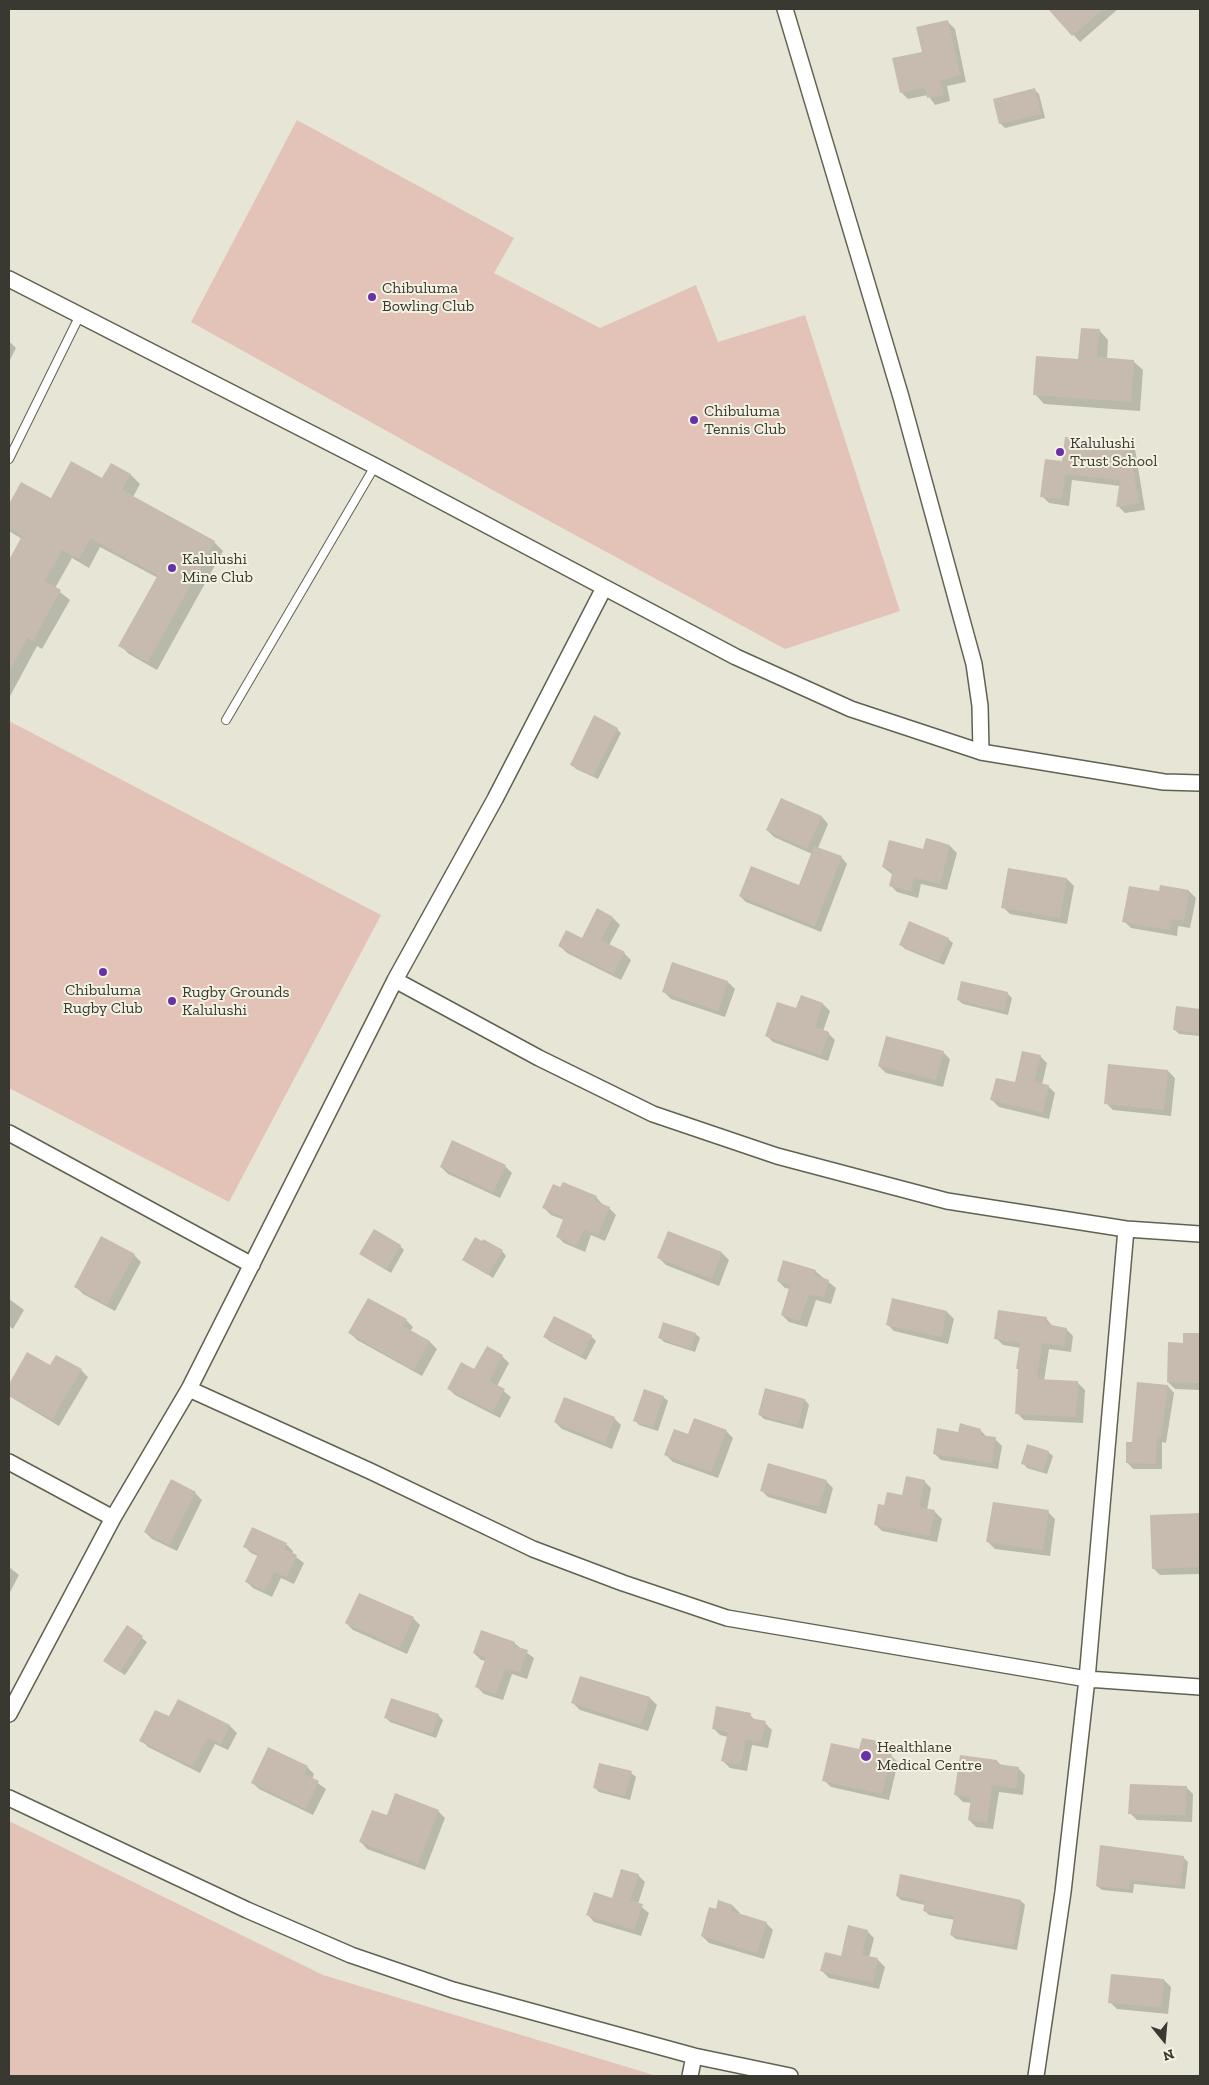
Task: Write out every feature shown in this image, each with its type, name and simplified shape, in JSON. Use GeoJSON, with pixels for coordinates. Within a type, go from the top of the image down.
{"type":"FeatureCollection","features":[{"type":"Feature","properties":{"kind":"street"},"geometry":{"type":"LineString","coordinates":[[785,9],[901,397],[974,664],[980,706],[981,752]]}},
{"type":"Feature","properties":{"kind":"street"},"geometry":{"type":"LineString","coordinates":[[9,279],[375,466],[736,657],[851,709],[981,752],[1164,782],[1200,783]]}},
{"type":"Feature","properties":{"kind":"street"},"geometry":{"type":"LineString","coordinates":[[9,1714],[113,1518],[189,1389],[395,980],[495,799],[604,588]]}},
{"type":"Feature","properties":{"kind":"street"},"geometry":{"type":"LineString","coordinates":[[395,980],[539,1058],[653,1114],[777,1156],[947,1201],[1126,1229],[1200,1234]]}},
{"type":"Feature","properties":{"kind":"street"},"geometry":{"type":"LineString","coordinates":[[9,1133],[252,1265]]}},
{"type":"Feature","properties":{"kind":"street"},"geometry":{"type":"LineString","coordinates":[[1036,2076],[1063,1892],[1087,1679],[1126,1229]]}},
{"type":"Feature","properties":{"kind":"street"},"geometry":{"type":"LineString","coordinates":[[189,1389],[370,1471],[533,1549],[623,1583],[727,1618],[1087,1679],[1200,1687]]}},
{"type":"Feature","properties":{"kind":"street"},"geometry":{"type":"LineString","coordinates":[[9,1462],[113,1518]]}},
{"type":"Feature","properties":{"kind":"street"},"geometry":{"type":"LineString","coordinates":[[9,1798],[247,1910],[350,1955],[453,1990],[694,2056],[790,2076]]}},
{"type":"Feature","properties":{"kind":"street"},"geometry":{"type":"LineString","coordinates":[[690,2076],[694,2056]]}},
{"type":"Feature","properties":{"kind":"lane"},"geometry":{"type":"LineString","coordinates":[[9,459],[80,315]]}},
{"type":"Feature","properties":{"kind":"lane"},"geometry":{"type":"LineString","coordinates":[[226,720],[375,466]]}},
{"type":"Feature","properties":{"kind":"shaded area"},"geometry":{"type":"Polygon","coordinates":[[[297,120],[514,238],[494,273],[600,328],[696,285],[718,342],[805,315],[900,611],[785,649],[507,498],[191,322],[297,120]]]}},
{"type":"Feature","properties":{"kind":"shaded area","name":"Rugby Grounds Kalulushi"},"geometry":{"type":"Polygon","coordinates":[[[9,721],[381,915],[229,1202],[9,1088],[9,721]]]}},
{"type":"Feature","properties":{"kind":"shaded area"},"geometry":{"type":"Polygon","coordinates":[[[9,1821],[323,1975],[657,2076],[9,2076],[9,1821]]]}},
{"type":"Feature","properties":{"kind":"building"},"geometry":{"type":"Polygon","coordinates":[[[1048,9],[1103,9],[1072,36],[1048,9]]]}},
{"type":"Feature","properties":{"kind":"building"},"geometry":{"type":"Polygon","coordinates":[[[948,20],[960,75],[940,80],[944,95],[927,98],[925,88],[900,93],[892,58],[922,52],[916,27],[948,20]]]}},
{"type":"Feature","properties":{"kind":"building"},"geometry":{"type":"Polygon","coordinates":[[[1035,88],[1041,114],[999,124],[993,99],[1035,88]]]}},
{"type":"Feature","properties":{"kind":"building"},"geometry":{"type":"Polygon","coordinates":[[[1081,328],[1100,329],[1097,357],[1134,360],[1131,402],[1033,395],[1036,356],[1078,359],[1081,328]]]}},
{"type":"Feature","properties":{"kind":"building"},"geometry":{"type":"Polygon","coordinates":[[[1065,437],[1124,444],[1125,441],[1128,441],[1139,503],[1116,507],[1120,480],[1065,474],[1062,499],[1040,497],[1045,459],[1062,461],[1065,437]]]}},
{"type":"Feature","properties":{"kind":"building","name":"Kalulushi Mine Club"},"geometry":{"type":"Polygon","coordinates":[[[71,461],[102,478],[111,463],[131,474],[122,490],[215,541],[148,662],[118,646],[158,575],[91,539],[79,559],[62,550],[45,581],[61,590],[33,641],[27,638],[9,673],[9,560],[22,536],[9,528],[9,504],[21,482],[51,498],[71,461]]]}},
{"type":"Feature","properties":{"kind":"building"},"geometry":{"type":"Polygon","coordinates":[[[594,715],[618,728],[593,776],[570,765],[594,715]]]}},
{"type":"Feature","properties":{"kind":"building"},"geometry":{"type":"Polygon","coordinates":[[[781,798],[822,816],[807,849],[766,830],[781,798]]]}},
{"type":"Feature","properties":{"kind":"building"},"geometry":{"type":"Polygon","coordinates":[[[926,838],[950,845],[940,884],[914,877],[911,891],[889,886],[893,870],[882,867],[889,840],[923,849],[926,838]]]}},
{"type":"Feature","properties":{"kind":"building"},"geometry":{"type":"Polygon","coordinates":[[[814,846],[842,856],[815,926],[739,896],[751,866],[799,885],[814,846]]]}},
{"type":"Feature","properties":{"kind":"building"},"geometry":{"type":"Polygon","coordinates":[[[1008,868],[1067,878],[1060,918],[1001,908],[1008,868]]]}},
{"type":"Feature","properties":{"kind":"building"},"geometry":{"type":"Polygon","coordinates":[[[1160,885],[1189,890],[1184,921],[1172,919],[1170,930],[1122,922],[1129,886],[1159,891],[1160,885]]]}},
{"type":"Feature","properties":{"kind":"building"},"geometry":{"type":"Polygon","coordinates":[[[597,908],[613,917],[601,940],[625,952],[613,974],[558,946],[566,930],[582,938],[597,908]]]}},
{"type":"Feature","properties":{"kind":"building"},"geometry":{"type":"Polygon","coordinates":[[[909,921],[949,938],[939,961],[899,945],[909,921]]]}},
{"type":"Feature","properties":{"kind":"building"},"geometry":{"type":"Polygon","coordinates":[[[672,962],[728,981],[718,1011],[662,992],[672,962]]]}},
{"type":"Feature","properties":{"kind":"building"},"geometry":{"type":"Polygon","coordinates":[[[961,981],[1008,992],[1004,1011],[957,1000],[961,981]]]}},
{"type":"Feature","properties":{"kind":"building"},"geometry":{"type":"Polygon","coordinates":[[[801,995],[823,1003],[815,1027],[829,1032],[821,1055],[765,1036],[777,1002],[796,1008],[801,995]]]}},
{"type":"Feature","properties":{"kind":"building"},"geometry":{"type":"Polygon","coordinates":[[[1176,1006],[1200,1009],[1200,1033],[1173,1030],[1176,1006]]]}},
{"type":"Feature","properties":{"kind":"building"},"geometry":{"type":"Polygon","coordinates":[[[886,1036],[944,1051],[936,1080],[878,1066],[886,1036]]]}},
{"type":"Feature","properties":{"kind":"building"},"geometry":{"type":"Polygon","coordinates":[[[1022,1051],[1041,1055],[1034,1082],[1049,1085],[1043,1113],[990,1100],[996,1078],[1015,1082],[1022,1051]]]}},
{"type":"Feature","properties":{"kind":"building"},"geometry":{"type":"Polygon","coordinates":[[[1108,1064],[1168,1070],[1164,1110],[1104,1104],[1108,1064]]]}},
{"type":"Feature","properties":{"kind":"building"},"geometry":{"type":"Polygon","coordinates":[[[452,1140],[506,1165],[493,1192],[440,1167],[452,1140]]]}},
{"type":"Feature","properties":{"kind":"building"},"geometry":{"type":"Polygon","coordinates":[[[563,1182],[597,1196],[595,1201],[610,1207],[598,1235],[584,1229],[577,1246],[556,1237],[564,1217],[542,1208],[553,1184],[560,1187],[563,1182]]]}},
{"type":"Feature","properties":{"kind":"building"},"geometry":{"type":"Polygon","coordinates":[[[374,1229],[401,1245],[386,1270],[359,1254],[374,1229]]]}},
{"type":"Feature","properties":{"kind":"building"},"geometry":{"type":"Polygon","coordinates":[[[668,1231],[722,1252],[712,1279],[657,1258],[668,1231]]]}},
{"type":"Feature","properties":{"kind":"building"},"geometry":{"type":"Polygon","coordinates":[[[101,1236],[135,1254],[107,1305],[74,1287],[101,1236]]]}},
{"type":"Feature","properties":{"kind":"building"},"geometry":{"type":"Polygon","coordinates":[[[475,1237],[482,1241],[483,1239],[503,1250],[488,1275],[462,1260],[475,1237]]]}},
{"type":"Feature","properties":{"kind":"building"},"geometry":{"type":"Polygon","coordinates":[[[783,1260],[816,1270],[814,1275],[829,1280],[824,1298],[809,1294],[800,1321],[781,1315],[790,1285],[777,1281],[783,1260]]]}},
{"type":"Feature","properties":{"kind":"building"},"geometry":{"type":"Polygon","coordinates":[[[368,1298],[407,1319],[403,1326],[430,1341],[414,1370],[348,1333],[368,1298]]]}},
{"type":"Feature","properties":{"kind":"building"},"geometry":{"type":"Polygon","coordinates":[[[892,1298],[947,1311],[941,1337],[886,1325],[892,1298]]]}},
{"type":"Feature","properties":{"kind":"building"},"geometry":{"type":"Polygon","coordinates":[[[998,1310],[1047,1317],[1046,1324],[1067,1328],[1064,1346],[1042,1343],[1037,1379],[1078,1381],[1076,1417],[1015,1414],[1018,1369],[1016,1369],[1020,1343],[994,1339],[998,1310]]]}},
{"type":"Feature","properties":{"kind":"building"},"geometry":{"type":"Polygon","coordinates":[[[554,1316],[592,1335],[582,1356],[543,1337],[554,1316]]]}},
{"type":"Feature","properties":{"kind":"building"},"geometry":{"type":"Polygon","coordinates":[[[663,1322],[696,1333],[691,1349],[658,1338],[663,1322]]]}},
{"type":"Feature","properties":{"kind":"building"},"geometry":{"type":"Polygon","coordinates":[[[1183,1333],[1200,1333],[1200,1383],[1167,1382],[1168,1342],[1183,1343],[1183,1333]]]}},
{"type":"Feature","properties":{"kind":"building"},"geometry":{"type":"Polygon","coordinates":[[[487,1346],[503,1355],[489,1381],[505,1389],[493,1412],[447,1389],[461,1362],[474,1369],[487,1346]]]}},
{"type":"Feature","properties":{"kind":"building"},"geometry":{"type":"Polygon","coordinates":[[[27,1352],[50,1365],[56,1355],[82,1369],[52,1420],[9,1395],[9,1384],[27,1352]]]}},
{"type":"Feature","properties":{"kind":"building"},"geometry":{"type":"Polygon","coordinates":[[[1137,1382],[1168,1385],[1161,1437],[1157,1437],[1156,1464],[1126,1463],[1126,1442],[1132,1442],[1137,1382]]]}},
{"type":"Feature","properties":{"kind":"building"},"geometry":{"type":"Polygon","coordinates":[[[765,1388],[805,1399],[798,1425],[758,1415],[765,1388]]]}},
{"type":"Feature","properties":{"kind":"building"},"geometry":{"type":"Polygon","coordinates":[[[644,1389],[664,1396],[653,1428],[633,1421],[644,1389]]]}},
{"type":"Feature","properties":{"kind":"building"},"geometry":{"type":"Polygon","coordinates":[[[564,1397],[615,1417],[605,1443],[554,1422],[564,1397]]]}},
{"type":"Feature","properties":{"kind":"building"},"geometry":{"type":"Polygon","coordinates":[[[694,1418],[727,1430],[711,1472],[664,1455],[674,1429],[688,1434],[694,1418]]]}},
{"type":"Feature","properties":{"kind":"building"},"geometry":{"type":"Polygon","coordinates":[[[960,1423],[981,1429],[980,1435],[996,1437],[992,1463],[933,1454],[937,1428],[958,1432],[960,1423]]]}},
{"type":"Feature","properties":{"kind":"building"},"geometry":{"type":"Polygon","coordinates":[[[1027,1444],[1049,1451],[1043,1471],[1021,1464],[1027,1444]]]}},
{"type":"Feature","properties":{"kind":"building"},"geometry":{"type":"Polygon","coordinates":[[[768,1463],[827,1480],[819,1507],[760,1491],[768,1463]]]}},
{"type":"Feature","properties":{"kind":"building"},"geometry":{"type":"Polygon","coordinates":[[[906,1476],[925,1480],[919,1507],[935,1510],[930,1536],[874,1525],[878,1504],[884,1505],[887,1492],[902,1495],[906,1476]]]}},
{"type":"Feature","properties":{"kind":"building"},"geometry":{"type":"Polygon","coordinates":[[[171,1479],[196,1492],[169,1545],[144,1532],[171,1479]]]}},
{"type":"Feature","properties":{"kind":"building"},"geometry":{"type":"Polygon","coordinates":[[[993,1502],[1049,1510],[1043,1550],[986,1542],[993,1502]]]}},
{"type":"Feature","properties":{"kind":"building"},"geometry":{"type":"Polygon","coordinates":[[[1200,1513],[1200,1567],[1152,1569],[1150,1515],[1200,1513]]]}},
{"type":"Feature","properties":{"kind":"building"},"geometry":{"type":"Polygon","coordinates":[[[252,1527],[287,1543],[284,1549],[297,1555],[287,1577],[274,1572],[265,1591],[245,1582],[258,1554],[243,1547],[252,1527]]]}},
{"type":"Feature","properties":{"kind":"building"},"geometry":{"type":"Polygon","coordinates":[[[359,1593],[414,1617],[400,1648],[345,1623],[359,1593]]]}},
{"type":"Feature","properties":{"kind":"building"},"geometry":{"type":"Polygon","coordinates":[[[127,1625],[143,1636],[120,1672],[103,1661],[127,1625]]]}},
{"type":"Feature","properties":{"kind":"building"},"geometry":{"type":"Polygon","coordinates":[[[481,1630],[515,1642],[514,1646],[528,1650],[520,1672],[505,1668],[496,1694],[475,1687],[486,1657],[473,1653],[481,1630]]]}},
{"type":"Feature","properties":{"kind":"building"},"geometry":{"type":"Polygon","coordinates":[[[580,1676],[650,1697],[641,1725],[571,1703],[580,1676]]]}},
{"type":"Feature","properties":{"kind":"building"},"geometry":{"type":"Polygon","coordinates":[[[391,1698],[439,1714],[432,1734],[384,1718],[391,1698]]]}},
{"type":"Feature","properties":{"kind":"building"},"geometry":{"type":"Polygon","coordinates":[[[178,1699],[230,1725],[221,1744],[207,1738],[193,1767],[139,1741],[155,1710],[169,1716],[178,1699]]]}},
{"type":"Feature","properties":{"kind":"building"},"geometry":{"type":"Polygon","coordinates":[[[716,1706],[751,1713],[750,1718],[766,1721],[761,1742],[746,1739],[740,1765],[721,1761],[728,1732],[712,1729],[716,1706]]]}},
{"type":"Feature","properties":{"kind":"building"},"geometry":{"type":"Polygon","coordinates":[[[862,1738],[884,1742],[882,1751],[892,1754],[882,1794],[822,1781],[831,1743],[859,1749],[862,1738]]]}},
{"type":"Feature","properties":{"kind":"building"},"geometry":{"type":"Polygon","coordinates":[[[268,1747],[308,1766],[304,1774],[319,1781],[306,1809],[251,1783],[268,1747]]]}},
{"type":"Feature","properties":{"kind":"building"},"geometry":{"type":"Polygon","coordinates":[[[960,1755],[997,1760],[997,1764],[1019,1767],[1016,1789],[992,1785],[987,1823],[968,1820],[971,1797],[954,1795],[960,1755]]]}},
{"type":"Feature","properties":{"kind":"building"},"geometry":{"type":"Polygon","coordinates":[[[599,1763],[632,1771],[625,1796],[593,1788],[599,1763]]]}},
{"type":"Feature","properties":{"kind":"building"},"geometry":{"type":"Polygon","coordinates":[[[1130,1784],[1187,1786],[1186,1815],[1128,1814],[1130,1784]]]}},
{"type":"Feature","properties":{"kind":"building"},"geometry":{"type":"Polygon","coordinates":[[[395,1793],[439,1810],[418,1864],[359,1842],[372,1810],[387,1815],[395,1793]]]}},
{"type":"Feature","properties":{"kind":"building"},"geometry":{"type":"Polygon","coordinates":[[[1100,1845],[1184,1856],[1181,1885],[1130,1880],[1129,1889],[1096,1886],[1100,1845]]]}},
{"type":"Feature","properties":{"kind":"building"},"geometry":{"type":"Polygon","coordinates":[[[621,1869],[639,1874],[630,1901],[643,1904],[634,1930],[586,1915],[594,1892],[612,1898],[621,1869]]]}},
{"type":"Feature","properties":{"kind":"building"},"geometry":{"type":"Polygon","coordinates":[[[900,1874],[1021,1900],[1013,1946],[950,1935],[954,1917],[923,1911],[925,1901],[896,1896],[900,1874]]]}},
{"type":"Feature","properties":{"kind":"building"},"geometry":{"type":"Polygon","coordinates":[[[718,1900],[733,1905],[731,1911],[767,1922],[757,1953],[701,1936],[709,1907],[716,1909],[718,1900]]]}},
{"type":"Feature","properties":{"kind":"building"},"geometry":{"type":"Polygon","coordinates":[[[848,1925],[868,1930],[862,1955],[878,1958],[873,1983],[820,1971],[825,1952],[841,1956],[848,1925]]]}},
{"type":"Feature","properties":{"kind":"building"},"geometry":{"type":"Polygon","coordinates":[[[1111,1974],[1164,1979],[1162,2007],[1108,2003],[1111,1974]]]}},
{"type":"Feature","properties":{"kind":"place","name":"Chibuluma Bowling Club"},"geometry":{"type":"Point","coordinates":[372,297]}},
{"type":"Feature","properties":{"kind":"place","name":"Chibuluma Tennis Club"},"geometry":{"type":"Point","coordinates":[694,420]}},
{"type":"Feature","properties":{"kind":"place","name":"Kalulushi Trust School"},"geometry":{"type":"Point","coordinates":[1060,452]}},
{"type":"Feature","properties":{"kind":"place","name":"Kalulushi Mine Club"},"geometry":{"type":"Point","coordinates":[172,568]}},
{"type":"Feature","properties":{"kind":"place","name":"Chibuluma Rugby Club"},"geometry":{"type":"Point","coordinates":[103,972]}},
{"type":"Feature","properties":{"kind":"place","name":"Rugby Grounds Kalulushi"},"geometry":{"type":"Point","coordinates":[172,1001]}},
{"type":"Feature","properties":{"kind":"place","name":"Healthlane Medical Centre"},"geometry":{"type":"Point","coordinates":[866,1756]}}]}
